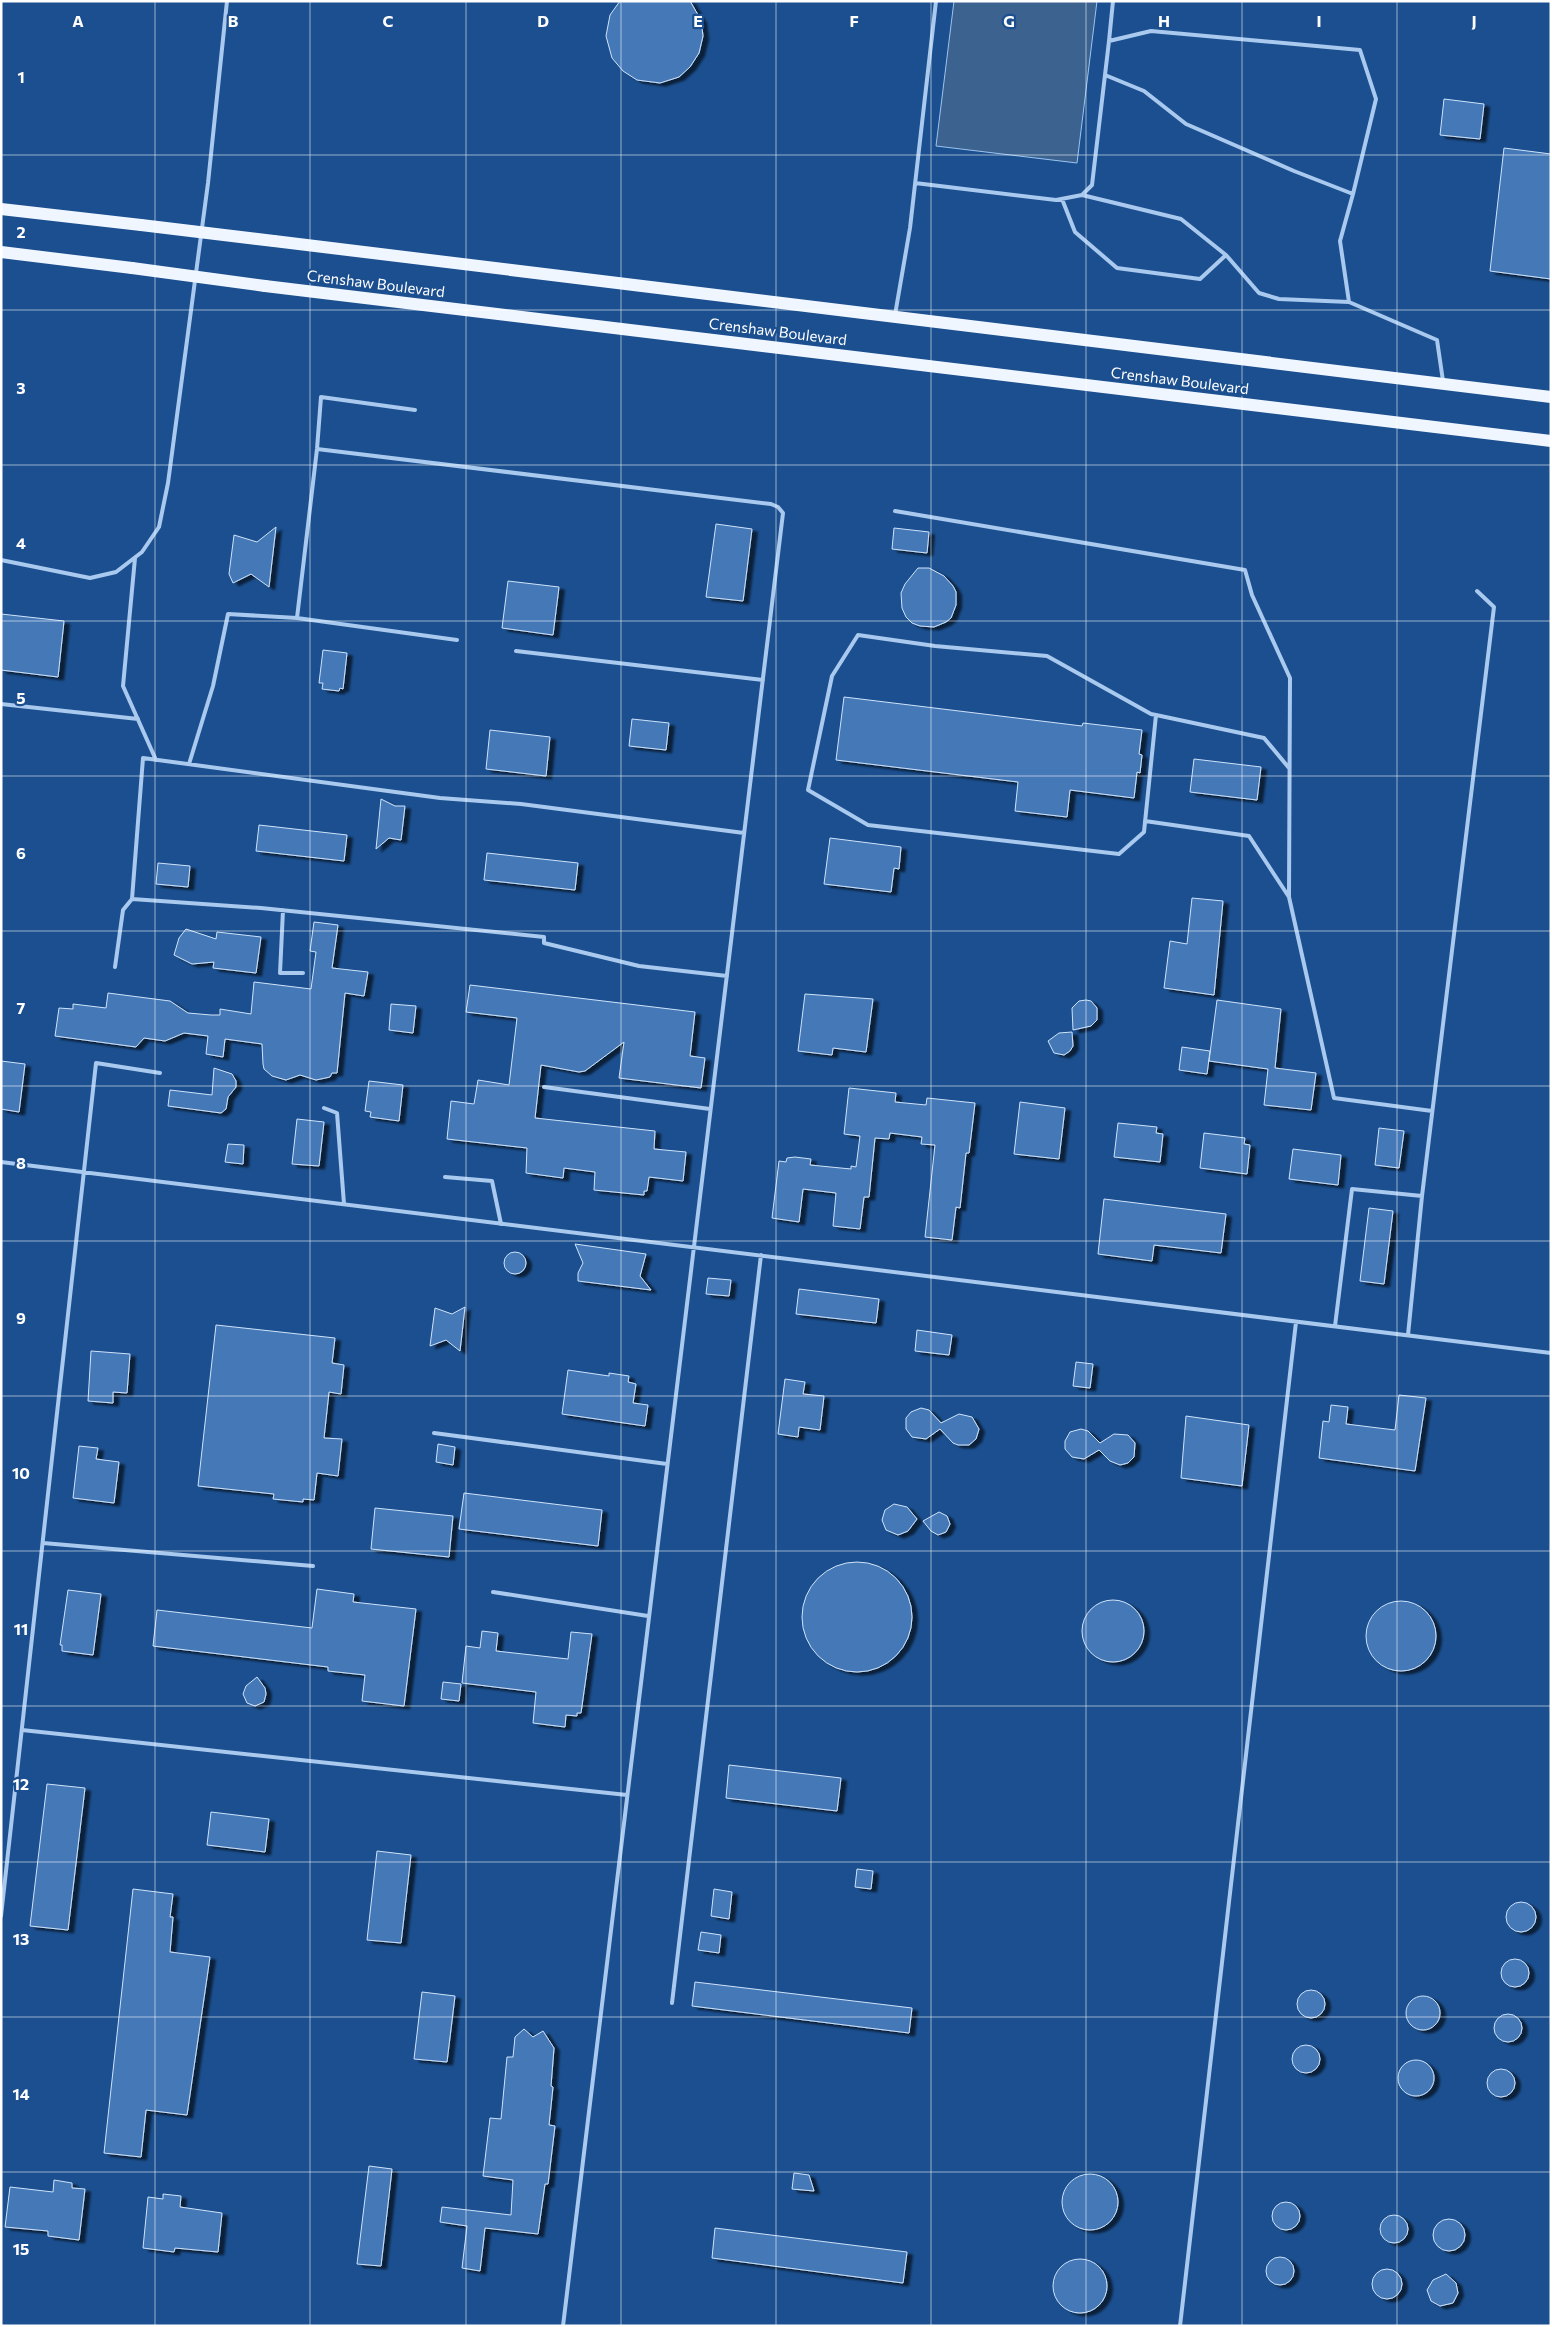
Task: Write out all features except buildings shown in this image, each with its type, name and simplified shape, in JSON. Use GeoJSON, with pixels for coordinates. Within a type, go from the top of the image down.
{"type":"FeatureCollection","features":[{"type":"Feature","properties":{"kind":"main road","name":"Crenshaw Boulevard"},"geometry":{"type":"LineString","coordinates":[[1,208],[1551,397]]}},
{"type":"Feature","properties":{"kind":"main road","name":"Crenshaw Boulevard"},"geometry":{"type":"LineString","coordinates":[[1,252],[265,286],[1551,440]]}},
{"type":"Feature","properties":{"kind":"lane"},"geometry":{"type":"LineString","coordinates":[[1,560],[90,578],[116,572],[135,558],[142,552],[159,527],[168,483],[208,183],[227,1]]}},
{"type":"Feature","properties":{"kind":"lane"},"geometry":{"type":"LineString","coordinates":[[894,317],[910,228],[936,1]]}},
{"type":"Feature","properties":{"kind":"lane"},"geometry":{"type":"LineString","coordinates":[[1082,195],[1092,184],[1113,1]]}},
{"type":"Feature","properties":{"kind":"lane"},"geometry":{"type":"LineString","coordinates":[[1109,41],[1151,31],[1360,50],[1376,99],[1340,241],[1349,302]]}},
{"type":"Feature","properties":{"kind":"lane"},"geometry":{"type":"LineString","coordinates":[[1105,75],[1144,91],[1186,124],[1294,172],[1353,194]]}},
{"type":"Feature","properties":{"kind":"lane"},"geometry":{"type":"LineString","coordinates":[[915,183],[1056,200],[1082,195],[1181,219],[1226,255],[1259,294],[1279,299],[1349,302],[1437,340],[1443,384]]}},
{"type":"Feature","properties":{"kind":"lane"},"geometry":{"type":"LineString","coordinates":[[1062,199],[1075,232],[1117,268],[1200,279],[1226,255]]}},
{"type":"Feature","properties":{"kind":"lane"},"geometry":{"type":"LineString","coordinates":[[297,618],[317,449],[321,397],[415,410]]}},
{"type":"Feature","properties":{"kind":"lane"},"geometry":{"type":"LineString","coordinates":[[317,449],[761,502],[778,507],[783,513],[562,2326]]}},
{"type":"Feature","properties":{"kind":"lane"},"geometry":{"type":"LineString","coordinates":[[895,511],[1245,570],[1252,595],[1290,678],[1289,898],[1334,1098],[1432,1111]]}},
{"type":"Feature","properties":{"kind":"lane"},"geometry":{"type":"LineString","coordinates":[[135,558],[123,686],[156,760]]}},
{"type":"Feature","properties":{"kind":"lane"},"geometry":{"type":"LineString","coordinates":[[1408,1336],[1432,1111],[1494,607],[1477,591]]}},
{"type":"Feature","properties":{"kind":"lane"},"geometry":{"type":"LineString","coordinates":[[189,764],[213,686],[228,614],[297,618],[457,640]]}},
{"type":"Feature","properties":{"kind":"lane"},"geometry":{"type":"LineString","coordinates":[[1156,715],[1144,832],[1120,854],[868,825],[808,790],[832,676],[858,635],[935,646],[1047,656],[1151,714],[1156,715],[1264,738],[1289,768]]}},
{"type":"Feature","properties":{"kind":"lane"},"geometry":{"type":"LineString","coordinates":[[516,652],[763,680]]}},
{"type":"Feature","properties":{"kind":"lane"},"geometry":{"type":"LineString","coordinates":[[1,704],[138,718]]}},
{"type":"Feature","properties":{"kind":"lane"},"geometry":{"type":"LineString","coordinates":[[115,967],[123,910],[132,898],[143,758],[440,798],[521,804],[744,834]]}},
{"type":"Feature","properties":{"kind":"lane"},"geometry":{"type":"LineString","coordinates":[[1145,821],[1249,836],[1289,898]]}},
{"type":"Feature","properties":{"kind":"lane"},"geometry":{"type":"LineString","coordinates":[[132,898],[283,910],[544,937],[544,943],[638,966],[727,976]]}},
{"type":"Feature","properties":{"kind":"lane"},"geometry":{"type":"LineString","coordinates":[[283,910],[280,973],[303,973]]}},
{"type":"Feature","properties":{"kind":"lane"},"geometry":{"type":"LineString","coordinates":[[1,1916],[96,1063],[160,1073]]}},
{"type":"Feature","properties":{"kind":"lane"},"geometry":{"type":"LineString","coordinates":[[544,1087],[710,1109]]}},
{"type":"Feature","properties":{"kind":"lane"},"geometry":{"type":"LineString","coordinates":[[324,1108],[337,1113],[344,1204]]}},
{"type":"Feature","properties":{"kind":"lane"},"geometry":{"type":"LineString","coordinates":[[1,1162],[1551,1353]]}},
{"type":"Feature","properties":{"kind":"lane"},"geometry":{"type":"LineString","coordinates":[[445,1177],[492,1181],[501,1224]]}},
{"type":"Feature","properties":{"kind":"lane"},"geometry":{"type":"LineString","coordinates":[[1335,1326],[1352,1189],[1422,1196]]}},
{"type":"Feature","properties":{"kind":"lane"},"geometry":{"type":"LineString","coordinates":[[672,2003],[761,1255]]}},
{"type":"Feature","properties":{"kind":"lane"},"geometry":{"type":"LineString","coordinates":[[1180,2326],[1296,1322]]}},
{"type":"Feature","properties":{"kind":"lane"},"geometry":{"type":"LineString","coordinates":[[434,1433],[667,1464]]}},
{"type":"Feature","properties":{"kind":"lane"},"geometry":{"type":"LineString","coordinates":[[43,1543],[313,1566]]}},
{"type":"Feature","properties":{"kind":"lane"},"geometry":{"type":"LineString","coordinates":[[493,1592],[648,1616]]}},
{"type":"Feature","properties":{"kind":"lane"},"geometry":{"type":"LineString","coordinates":[[22,1730],[627,1795]]}},
{"type":"Feature","properties":{"kind":"water"},"geometry":{"type":"Polygon","coordinates":[[[954,1],[1097,1],[1077,163],[936,146],[954,1]]]}}]}
